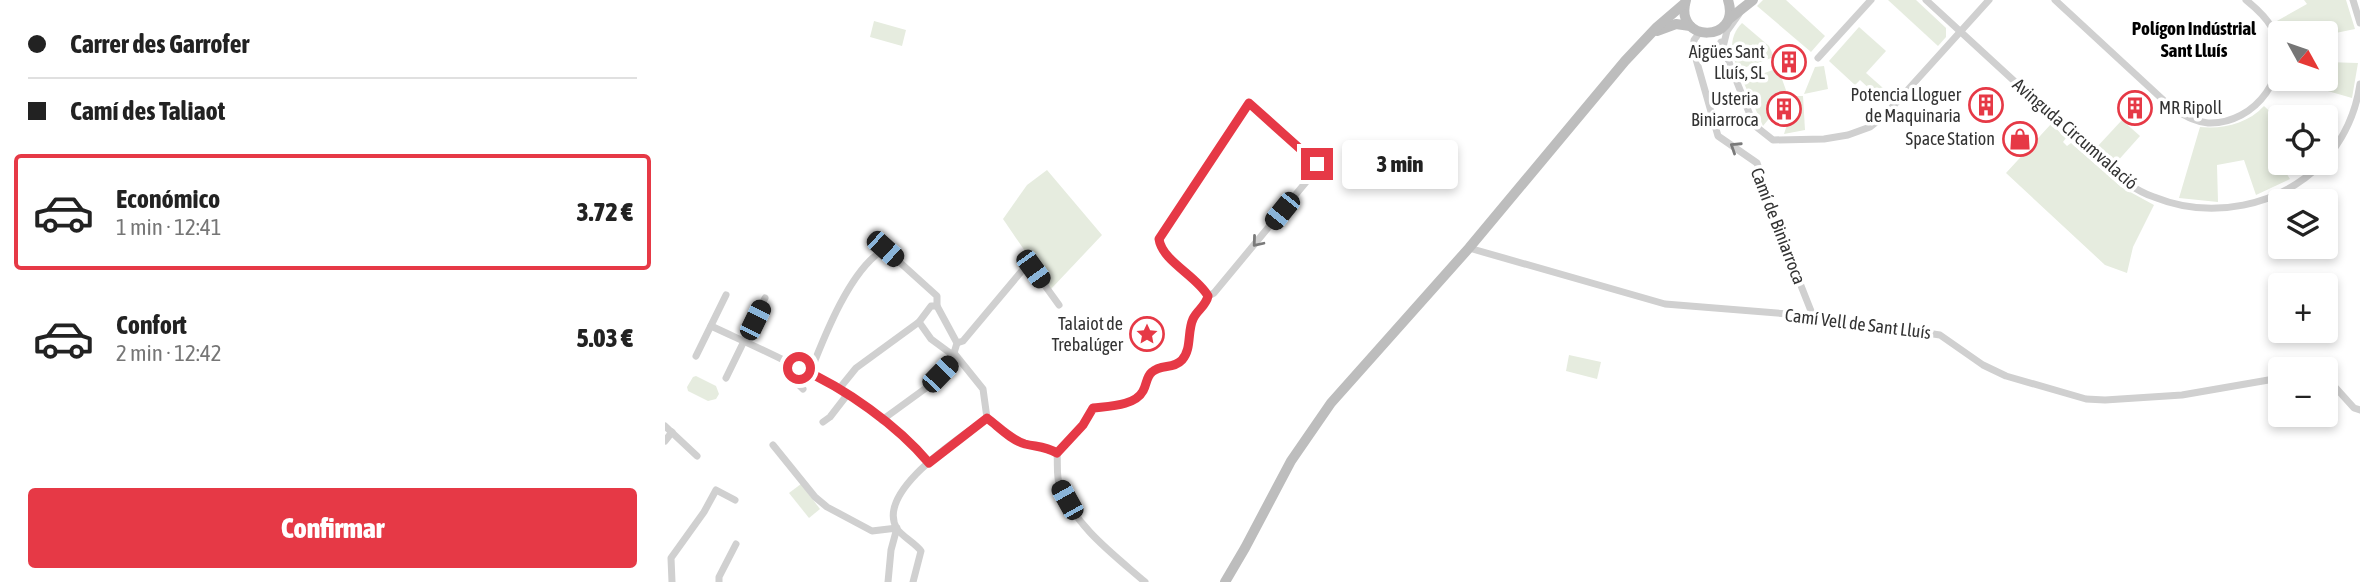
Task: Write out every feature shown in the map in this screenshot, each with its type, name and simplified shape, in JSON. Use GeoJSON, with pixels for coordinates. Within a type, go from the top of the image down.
{"type":"FeatureCollection","features":[{"type":"Feature","properties":{"kind":"main road"},"geometry":{"type":"LineString","coordinates":[[1729,19],[1730,0],[1746,4]]}},
{"type":"Feature","properties":{"kind":"main road"},"geometry":{"type":"LineString","coordinates":[[1685,2],[1684,16],[1691,26],[1700,32],[1718,30],[1753,0]]}},
{"type":"Feature","properties":{"kind":"main road"},"geometry":{"type":"LineString","coordinates":[[1225,582],[1291,461],[1331,403],[1469,248],[1626,61],[1650,34],[1685,2]]}},
{"type":"Feature","properties":{"kind":"main road"},"geometry":{"type":"LineString","coordinates":[[1650,34],[1676,24],[1691,26]]}},
{"type":"Feature","properties":{"kind":"street"},"geometry":{"type":"LineString","coordinates":[[1818,58],[1871,0]]}},
{"type":"Feature","properties":{"kind":"street","name":"Avinguda Circumvalació"},"geometry":{"type":"LineString","coordinates":[[1926,0],[2101,161],[2128,184],[2152,197],[2183,207],[2236,207],[2258,203],[2309,175]]}},
{"type":"Feature","properties":{"kind":"street"},"geometry":{"type":"LineString","coordinates":[[1718,30],[1746,107],[1758,131],[1773,140],[1824,139],[1870,127],[1885,115],[1989,0]]}},
{"type":"Feature","properties":{"kind":"street"},"geometry":{"type":"LineString","coordinates":[[2055,0],[2173,109],[2207,123],[2224,122],[2241,116],[2266,96],[2273,82],[2278,63],[2278,48],[2273,29],[2261,13],[2246,0]]}},
{"type":"Feature","properties":{"kind":"street"},"geometry":{"type":"LineString","coordinates":[[2353,0],[2360,23]]}},
{"type":"Feature","properties":{"kind":"street"},"geometry":{"type":"LineString","coordinates":[[1722,44],[1746,4]]}},
{"type":"Feature","properties":{"kind":"street","name":"Camí de Biniarroca"},"geometry":{"type":"LineString","coordinates":[[1700,32],[1694,40],[1694,52],[1718,136],[1757,163],[1813,316]]}},
{"type":"Feature","properties":{"kind":"street"},"geometry":{"type":"LineString","coordinates":[[2338,141],[2355,105],[2360,84]]}},
{"type":"Feature","properties":{"kind":"street"},"geometry":{"type":"LineString","coordinates":[[1145,582],[1098,541],[1077,516],[1059,485],[1057,453],[1083,425],[1093,408],[1131,401],[1142,393],[1148,374],[1157,368],[1175,365],[1182,360],[1188,348],[1193,318],[1207,302],[1208,296],[1203,286],[1166,255],[1159,239],[1249,103],[1316,162],[1317,167],[1214,293],[1208,296]]}},
{"type":"Feature","properties":{"kind":"street","name":"Camí Vell de Sant Lluís"},"geometry":{"type":"LineString","coordinates":[[1469,248],[1665,304],[1813,316],[1940,335],[1983,365],[2006,376],[2086,399],[2182,395],[2268,380]]}},
{"type":"Feature","properties":{"kind":"street"},"geometry":{"type":"LineString","coordinates":[[810,373],[834,313],[873,256],[885,249],[937,296],[937,306],[957,344],[955,355],[926,388],[882,420]]}},
{"type":"Feature","properties":{"kind":"street"},"geometry":{"type":"LineString","coordinates":[[957,344],[963,341],[1026,266],[1033,269],[1059,306]]}},
{"type":"Feature","properties":{"kind":"street"},"geometry":{"type":"LineString","coordinates":[[696,356],[726,295]]}},
{"type":"Feature","properties":{"kind":"street"},"geometry":{"type":"LineString","coordinates":[[726,378],[765,298]]}},
{"type":"Feature","properties":{"kind":"street"},"geometry":{"type":"LineString","coordinates":[[839,389],[856,368],[919,323],[931,306],[937,306]]}},
{"type":"Feature","properties":{"kind":"street"},"geometry":{"type":"LineString","coordinates":[[919,323],[931,339],[955,355],[983,389],[987,418],[1025,444],[1045,446],[1057,453]]}},
{"type":"Feature","properties":{"kind":"street"},"geometry":{"type":"LineString","coordinates":[[711,326],[839,389],[912,443],[929,463]]}},
{"type":"Feature","properties":{"kind":"street"},"geometry":{"type":"LineString","coordinates":[[801,369],[795,382],[803,389]]}},
{"type":"Feature","properties":{"kind":"street"},"geometry":{"type":"LineString","coordinates":[[2338,390],[2354,408],[2360,410]]}},
{"type":"Feature","properties":{"kind":"street"},"geometry":{"type":"LineString","coordinates":[[823,422],[847,395]]}},
{"type":"Feature","properties":{"kind":"street"},"geometry":{"type":"LineString","coordinates":[[888,582],[891,550],[897,528],[894,512],[910,478],[987,418]]}},
{"type":"Feature","properties":{"kind":"street"},"geometry":{"type":"LineString","coordinates":[[665,426],[697,456]]}},
{"type":"Feature","properties":{"kind":"street"},"geometry":{"type":"LineString","coordinates":[[665,442],[672,432]]}},
{"type":"Feature","properties":{"kind":"street"},"geometry":{"type":"LineString","coordinates":[[773,445],[815,498],[827,507],[872,531],[897,528]]}},
{"type":"Feature","properties":{"kind":"street"},"geometry":{"type":"LineString","coordinates":[[672,582],[671,558],[704,512],[716,490],[735,500]]}},
{"type":"Feature","properties":{"kind":"street"},"geometry":{"type":"LineString","coordinates":[[897,528],[921,551],[913,582]]}},
{"type":"Feature","properties":{"kind":"street"},"geometry":{"type":"LineString","coordinates":[[719,582],[736,544]]}},
{"type":"Feature","properties":{"kind":"shaded area"},"geometry":{"type":"Polygon","coordinates":[[[1763,0],[1786,0],[1825,36],[1811,52],[1757,6],[1763,0]]]}},
{"type":"Feature","properties":{"kind":"shaded area"},"geometry":{"type":"Polygon","coordinates":[[[1888,0],[1916,0],[1946,28],[1946,37],[1938,46],[1888,0]]]}},
{"type":"Feature","properties":{"kind":"shaded area"},"geometry":{"type":"Polygon","coordinates":[[[2304,0],[2346,0],[2355,29],[2338,33],[2338,21],[2277,21],[2307,4],[2304,0]]]}},
{"type":"Feature","properties":{"kind":"shaded area"},"geometry":{"type":"Polygon","coordinates":[[[874,21],[906,30],[902,46],[870,37],[874,21]]]}},
{"type":"Feature","properties":{"kind":"shaded area"},"geometry":{"type":"Polygon","coordinates":[[[1742,23],[1769,46],[1774,57],[1738,70],[1732,45],[1734,34],[1742,23]]]}},
{"type":"Feature","properties":{"kind":"shaded area"},"geometry":{"type":"Polygon","coordinates":[[[1859,27],[1886,51],[1866,73],[1892,96],[1885,103],[1860,80],[1855,85],[1829,61],[1859,27]]]}},
{"type":"Feature","properties":{"kind":"shaded area"},"geometry":{"type":"Polygon","coordinates":[[[2338,62],[2358,63],[2352,98],[2328,91],[2338,91],[2338,62]]]}},
{"type":"Feature","properties":{"kind":"shaded area"},"geometry":{"type":"Polygon","coordinates":[[[1824,66],[1828,89],[1804,94],[1815,67],[1824,66]]]}},
{"type":"Feature","properties":{"kind":"shaded area"},"geometry":{"type":"Polygon","coordinates":[[[1778,68],[1789,94],[1763,126],[1743,81],[1778,68]]]}},
{"type":"Feature","properties":{"kind":"shaded area"},"geometry":{"type":"Polygon","coordinates":[[[1796,96],[1803,96],[1805,130],[1784,134],[1796,96]]]}},
{"type":"Feature","properties":{"kind":"shaded area"},"geometry":{"type":"Polygon","coordinates":[[[2264,106],[2268,110],[2268,175],[2287,175],[2290,179],[2256,195],[2244,160],[2217,165],[2218,202],[2179,198],[2200,127],[2235,124],[2264,106]]]}},
{"type":"Feature","properties":{"kind":"shaded area"},"geometry":{"type":"Polygon","coordinates":[[[2122,120],[2140,136],[2115,164],[2097,147],[2122,120]]]}},
{"type":"Feature","properties":{"kind":"shaded area"},"geometry":{"type":"Polygon","coordinates":[[[2051,124],[2066,138],[2063,142],[2067,146],[2071,143],[2121,187],[2154,205],[2133,247],[2127,273],[2105,265],[2006,173],[2051,124]]]}},
{"type":"Feature","properties":{"kind":"shaded area"},"geometry":{"type":"Polygon","coordinates":[[[1047,170],[1102,235],[1051,289],[1003,219],[1027,185],[1047,170]]]}},
{"type":"Feature","properties":{"kind":"shaded area"},"geometry":{"type":"Polygon","coordinates":[[[1569,355],[1601,362],[1597,379],[1566,371],[1569,355]]]}},
{"type":"Feature","properties":{"kind":"shaded area"},"geometry":{"type":"Polygon","coordinates":[[[696,376],[716,386],[719,394],[716,399],[708,401],[688,391],[687,387],[696,376]]]}},
{"type":"Feature","properties":{"kind":"shaded area"},"geometry":{"type":"Polygon","coordinates":[[[801,484],[820,509],[809,518],[789,493],[801,484]]]}},
{"type":"Feature","properties":{"kind":"place","name":"Aigües Sant Lluís, SL"},"geometry":{"type":"Point","coordinates":[1789,62]}},
{"type":"Feature","properties":{"kind":"place","name":"Potencia Lloguer de Maquinaria"},"geometry":{"type":"Point","coordinates":[1986,105]}},
{"type":"Feature","properties":{"kind":"place","name":"MR Ripoll"},"geometry":{"type":"Point","coordinates":[2135,108]}},
{"type":"Feature","properties":{"kind":"place","name":"Usteria Biniarroca"},"geometry":{"type":"Point","coordinates":[1784,109]}},
{"type":"Feature","properties":{"kind":"place","name":"Space Station"},"geometry":{"type":"Point","coordinates":[2020,139]}},
{"type":"Feature","properties":{"kind":"place","name":"Talaiot de Trebalúger"},"geometry":{"type":"Point","coordinates":[1147,334]}},
{"type":"Feature","properties":{"kind":"district","name":"Polígon Indústrial Sant Lluís"},"geometry":{"type":"Point","coordinates":[2194,39]}},
{"type":"Feature","properties":{"kind":"route"},"geometry":{"type":"LineString","coordinates":[[799,368],[839,389],[882,420],[912,443],[929,463],[987,418],[1013,438],[1025,444],[1045,446],[1057,453],[1083,425],[1093,408],[1131,401],[1142,393],[1148,374],[1157,368],[1175,365],[1182,360],[1188,348],[1193,318],[1207,302],[1208,296],[1203,286],[1166,255],[1159,239],[1249,103],[1317,164]]}}]}
